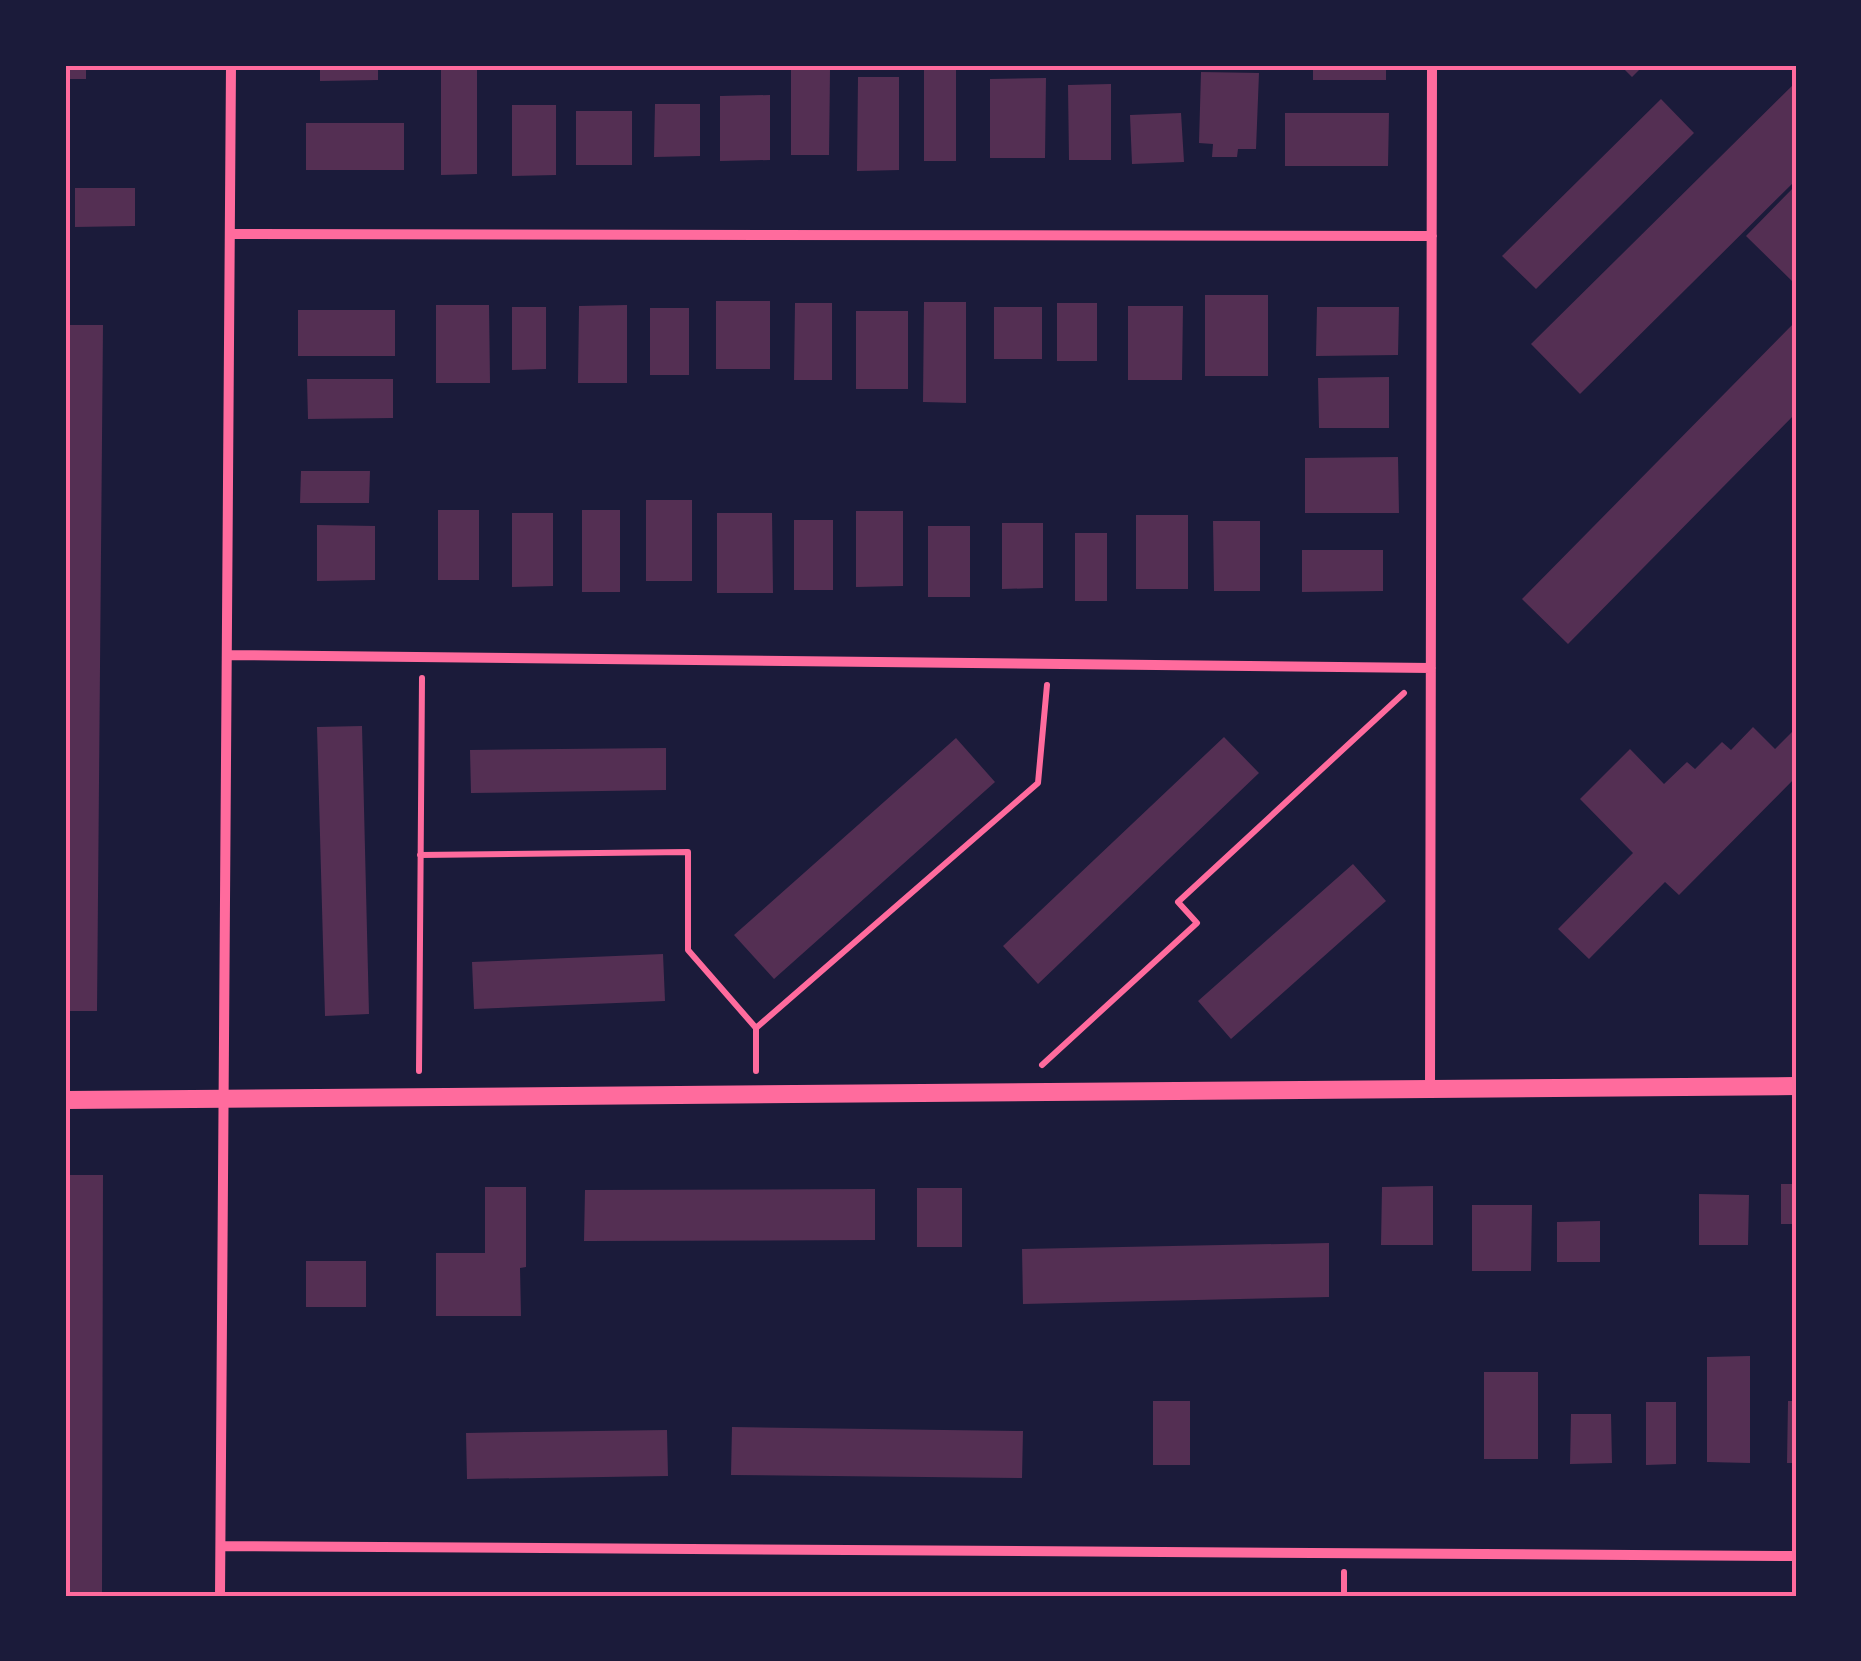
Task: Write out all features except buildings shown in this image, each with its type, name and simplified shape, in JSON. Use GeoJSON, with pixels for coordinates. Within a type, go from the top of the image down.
{"type":"FeatureCollection","features":[{"type":"Feature","properties":{"kind":"street"},"geometry":{"type":"LineString","coordinates":[[220,1596],[231,65]]}},
{"type":"Feature","properties":{"kind":"street"},"geometry":{"type":"LineString","coordinates":[[1430,1089],[1432,65]]}},
{"type":"Feature","properties":{"kind":"street"},"geometry":{"type":"LineString","coordinates":[[230,234],[1432,236]]}},
{"type":"Feature","properties":{"kind":"street"},"geometry":{"type":"LineString","coordinates":[[227,655],[1431,668]]}},
{"type":"Feature","properties":{"kind":"street"},"geometry":{"type":"LineString","coordinates":[[65,1100],[1796,1086]]}},
{"type":"Feature","properties":{"kind":"street"},"geometry":{"type":"LineString","coordinates":[[221,1546],[1796,1556]]}},
{"type":"Feature","properties":{"kind":"path"},"geometry":{"type":"LineString","coordinates":[[419,1097],[422,657]]}},
{"type":"Feature","properties":{"kind":"path"},"geometry":{"type":"LineString","coordinates":[[756,1028],[1038,783],[1050,664]]}},
{"type":"Feature","properties":{"kind":"path"},"geometry":{"type":"LineString","coordinates":[[1012,1092],[1197,923],[1178,902],[1431,668]]}},
{"type":"Feature","properties":{"kind":"path"},"geometry":{"type":"LineString","coordinates":[[420,854],[688,852],[688,950],[756,1028],[756,1094]]}}]}
